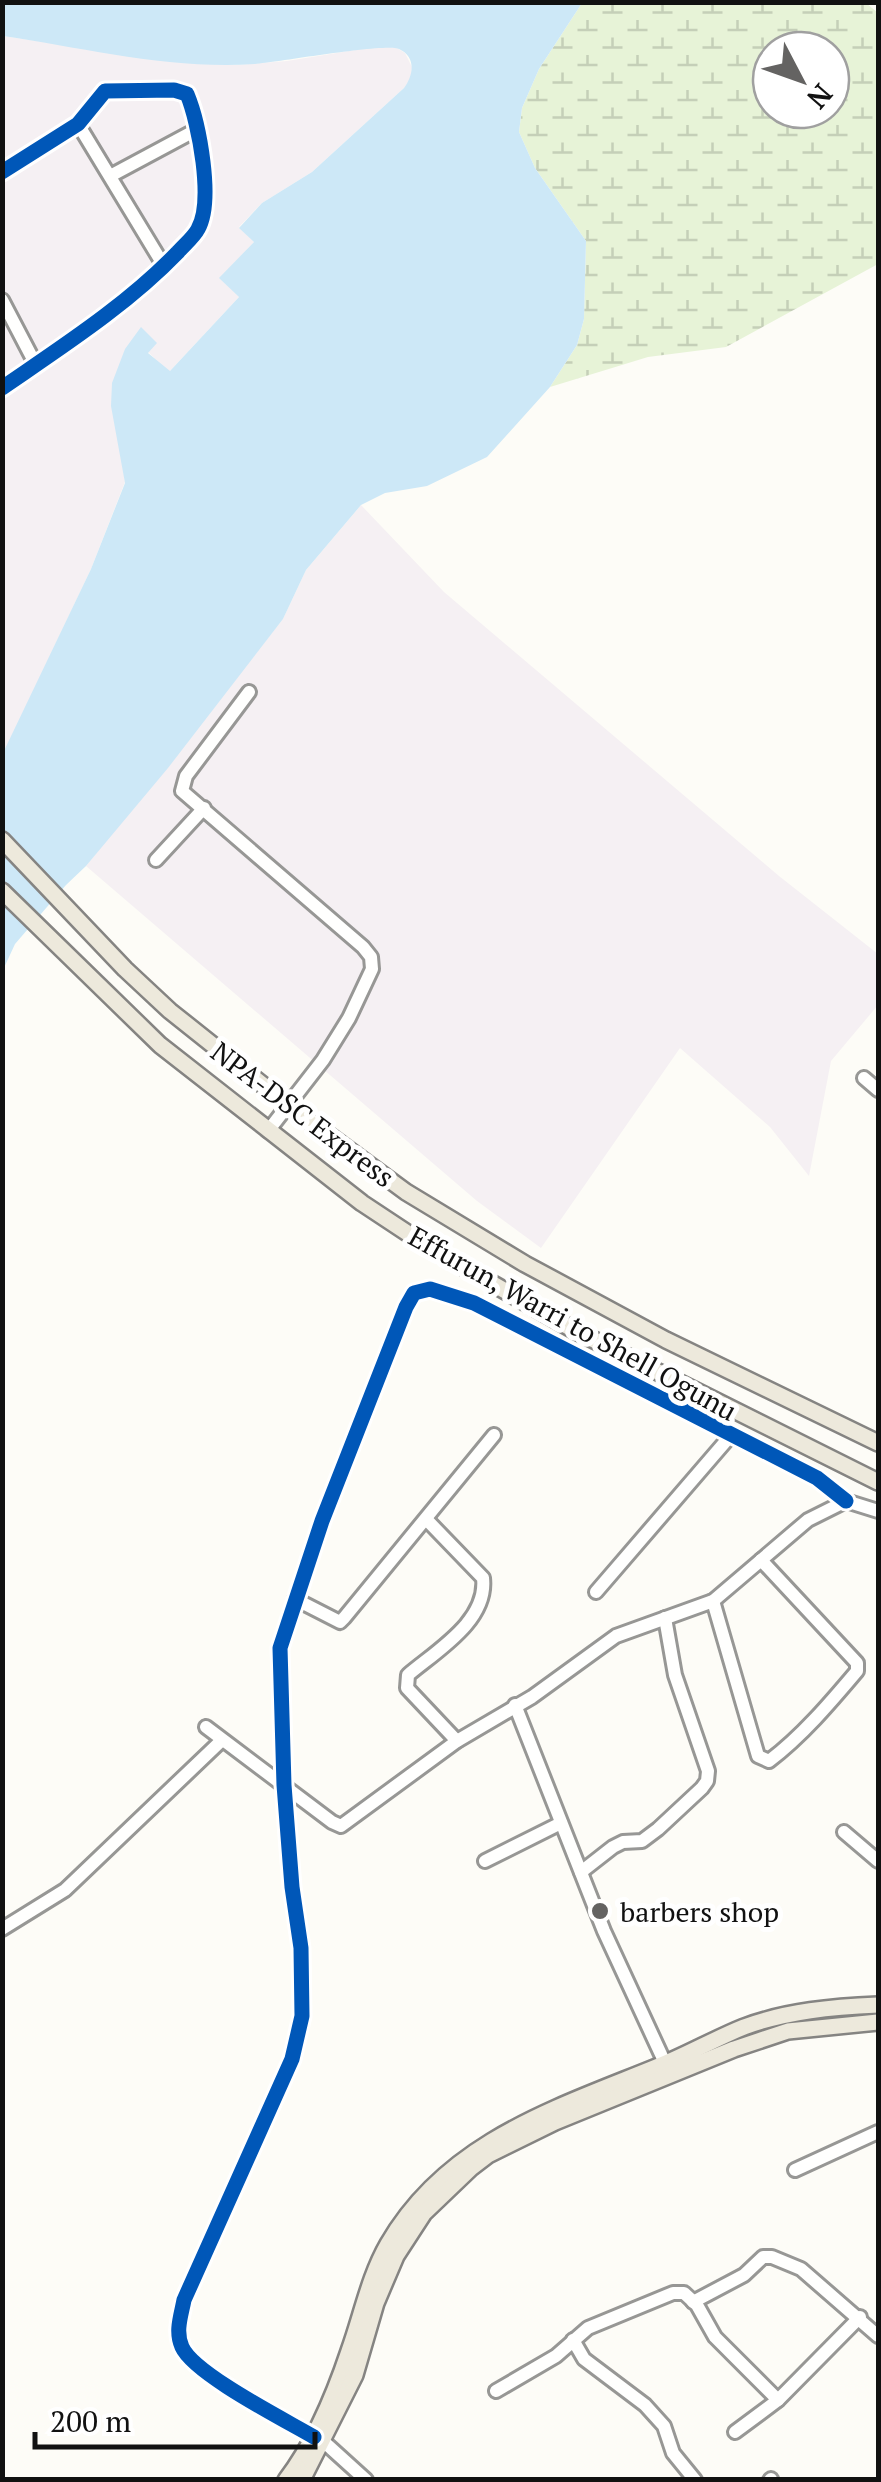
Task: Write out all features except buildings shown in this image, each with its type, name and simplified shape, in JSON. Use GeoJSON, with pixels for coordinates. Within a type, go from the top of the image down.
{"type":"FeatureCollection","features":[{"type":"Feature","properties":{"kind":"main road","name":"NPA-DSC Express"},"geometry":{"type":"LineString","coordinates":[[2,840],[125,970],[170,1011],[406,1192],[525,1264],[666,1340],[878,1443]]}},
{"type":"Feature","properties":{"kind":"main road","name":"Effurun, Warri to Shell Ogunu"},"geometry":{"type":"LineString","coordinates":[[2,890],[160,1046],[362,1203],[496,1288],[664,1378],[878,1482]]}},
{"type":"Feature","properties":{"kind":"main road"},"geometry":{"type":"LineString","coordinates":[[302,2480],[388,2244],[437,2182],[471,2151],[513,2127],[768,2020],[814,2010],[878,2005]]}},
{"type":"Feature","properties":{"kind":"main road"},"geometry":{"type":"LineString","coordinates":[[286,2480],[318,2439],[359,2364],[381,2290],[402,2245],[438,2197],[488,2155],[555,2122],[750,2044],[800,2029],[878,2022]]}},
{"type":"Feature","properties":{"kind":"street"},"geometry":{"type":"LineString","coordinates":[[2,172],[78,124],[105,91],[174,90],[187,94],[194,113],[202,158],[204,213],[198,230],[164,266],[118,305],[2,388]]}},
{"type":"Feature","properties":{"kind":"street"},"geometry":{"type":"LineString","coordinates":[[78,124],[164,266]]}},
{"type":"Feature","properties":{"kind":"street"},"geometry":{"type":"LineString","coordinates":[[112,175],[196,130]]}},
{"type":"Feature","properties":{"kind":"street"},"geometry":{"type":"LineString","coordinates":[[2,300],[36,365]]}},
{"type":"Feature","properties":{"kind":"street"},"geometry":{"type":"LineString","coordinates":[[249,692],[182,782],[182,791],[371,956],[372,970],[323,1060],[268,1131]]}},
{"type":"Feature","properties":{"kind":"street"},"geometry":{"type":"LineString","coordinates":[[156,860],[204,808]]}},
{"type":"Feature","properties":{"kind":"street"},"geometry":{"type":"LineString","coordinates":[[864,1078],[878,1090]]}},
{"type":"Feature","properties":{"kind":"street"},"geometry":{"type":"LineString","coordinates":[[366,2480],[318,2439],[199,2367],[183,2350],[178,2333],[184,2300],[292,2059],[302,2016],[301,1948],[284,1785],[280,1648],[406,1307],[414,1294],[430,1289],[474,1303],[817,1478],[846,1501],[878,1511]]}},
{"type":"Feature","properties":{"kind":"street"},"geometry":{"type":"LineString","coordinates":[[596,1592],[732,1434]]}},
{"type":"Feature","properties":{"kind":"street"},"geometry":{"type":"LineString","coordinates":[[295,1599],[340,1622],[494,1435]]}},
{"type":"Feature","properties":{"kind":"street"},"geometry":{"type":"LineString","coordinates":[[206,1728],[341,1826],[457,1741],[532,1697],[616,1636],[713,1601],[808,1520],[846,1501]]}},
{"type":"Feature","properties":{"kind":"street"},"geometry":{"type":"LineString","coordinates":[[427,1520],[482,1578],[484,1588],[474,1614],[460,1631],[408,1674],[405,1682],[457,1741]]}},
{"type":"Feature","properties":{"kind":"street"},"geometry":{"type":"LineString","coordinates":[[713,1601],[758,1756],[769,1761],[793,1741],[857,1670],[856,1663],[762,1560]]}},
{"type":"Feature","properties":{"kind":"street"},"geometry":{"type":"LineString","coordinates":[[581,1872],[623,1842],[642,1842],[707,1781],[708,1771],[674,1674],[665,1618]]}},
{"type":"Feature","properties":{"kind":"street"},"geometry":{"type":"LineString","coordinates":[[515,1705],[604,1931],[665,2064]]}},
{"type":"Feature","properties":{"kind":"street"},"geometry":{"type":"LineString","coordinates":[[2,1929],[65,1890],[221,1741]]}},
{"type":"Feature","properties":{"kind":"street"},"geometry":{"type":"LineString","coordinates":[[485,1861],[561,1823]]}},
{"type":"Feature","properties":{"kind":"street"},"geometry":{"type":"LineString","coordinates":[[844,1832],[876,1853]]}},
{"type":"Feature","properties":{"kind":"street"},"geometry":{"type":"LineString","coordinates":[[795,2170],[878,2132]]}},
{"type":"Feature","properties":{"kind":"street"},"geometry":{"type":"LineString","coordinates":[[693,2302],[744,2275],[763,2257],[772,2256],[801,2269],[878,2336]]}},
{"type":"Feature","properties":{"kind":"street"},"geometry":{"type":"LineString","coordinates":[[496,2391],[614,2316],[673,2293],[684,2293],[715,2337],[778,2400]]}},
{"type":"Feature","properties":{"kind":"street"},"geometry":{"type":"LineString","coordinates":[[735,2432],[778,2400],[860,2317]]}},
{"type":"Feature","properties":{"kind":"street"},"geometry":{"type":"LineString","coordinates":[[572,2340],[584,2359],[612,2377],[654,2415],[669,2436],[672,2453],[695,2480]]}},
{"type":"Feature","properties":{"kind":"shaded area"},"geometry":{"type":"Polygon","coordinates":[[[3,36],[173,61],[236,65],[380,46],[405,53],[412,67],[411,79],[404,88],[312,172],[262,203],[239,227],[254,242],[220,278],[239,297],[169,372],[148,352],[142,328],[123,467],[125,482],[91,569],[3,755],[3,36]]]}},
{"type":"Feature","properties":{"kind":"shaded area"},"geometry":{"type":"Polygon","coordinates":[[[361,505],[444,592],[779,876],[878,954],[878,1005],[831,1061],[809,1176],[770,1127],[680,1048],[541,1248],[477,1201],[86,866],[283,619],[306,570],[361,505]]]}},
{"type":"Feature","properties":{"kind":"green space"},"geometry":{"type":"Polygon","coordinates":[[[582,3],[866,3],[878,13],[878,264],[726,347],[648,357],[550,387],[577,345],[584,319],[586,241],[535,168],[519,132],[522,108],[539,69],[582,3]]]}},
{"type":"Feature","properties":{"kind":"water"},"geometry":{"type":"Polygon","coordinates":[[[3,3],[582,3],[539,69],[522,108],[519,132],[535,168],[586,241],[584,319],[577,345],[550,387],[487,457],[427,486],[385,493],[361,505],[306,570],[283,619],[168,768],[15,944],[3,970],[2,755],[91,569],[125,483],[111,406],[112,383],[125,349],[141,327],[157,343],[148,353],[170,371],[239,297],[219,278],[254,242],[239,228],[262,203],[312,172],[404,88],[412,67],[405,52],[390,48],[255,64],[192,64],[128,57],[3,36],[3,3]]]}},
{"type":"Feature","properties":{"kind":"cycle path"},"geometry":{"type":"LineString","coordinates":[[2,172],[78,124],[105,91],[174,90],[187,94],[192,107],[205,182],[203,216],[189,241],[138,290],[2,388]]}},
{"type":"Feature","properties":{"kind":"cycle path"},"geometry":{"type":"LineString","coordinates":[[314,2437],[204,2370],[182,2347],[179,2329],[184,2300],[292,2059],[302,2016],[301,1948],[284,1785],[280,1648],[322,1521],[406,1307],[414,1293],[430,1289],[474,1303],[817,1478],[846,1501]]}},
{"type":"Feature","properties":{"kind":"place","name":"barbers shop"},"geometry":{"type":"Point","coordinates":[600,1911]}}]}
